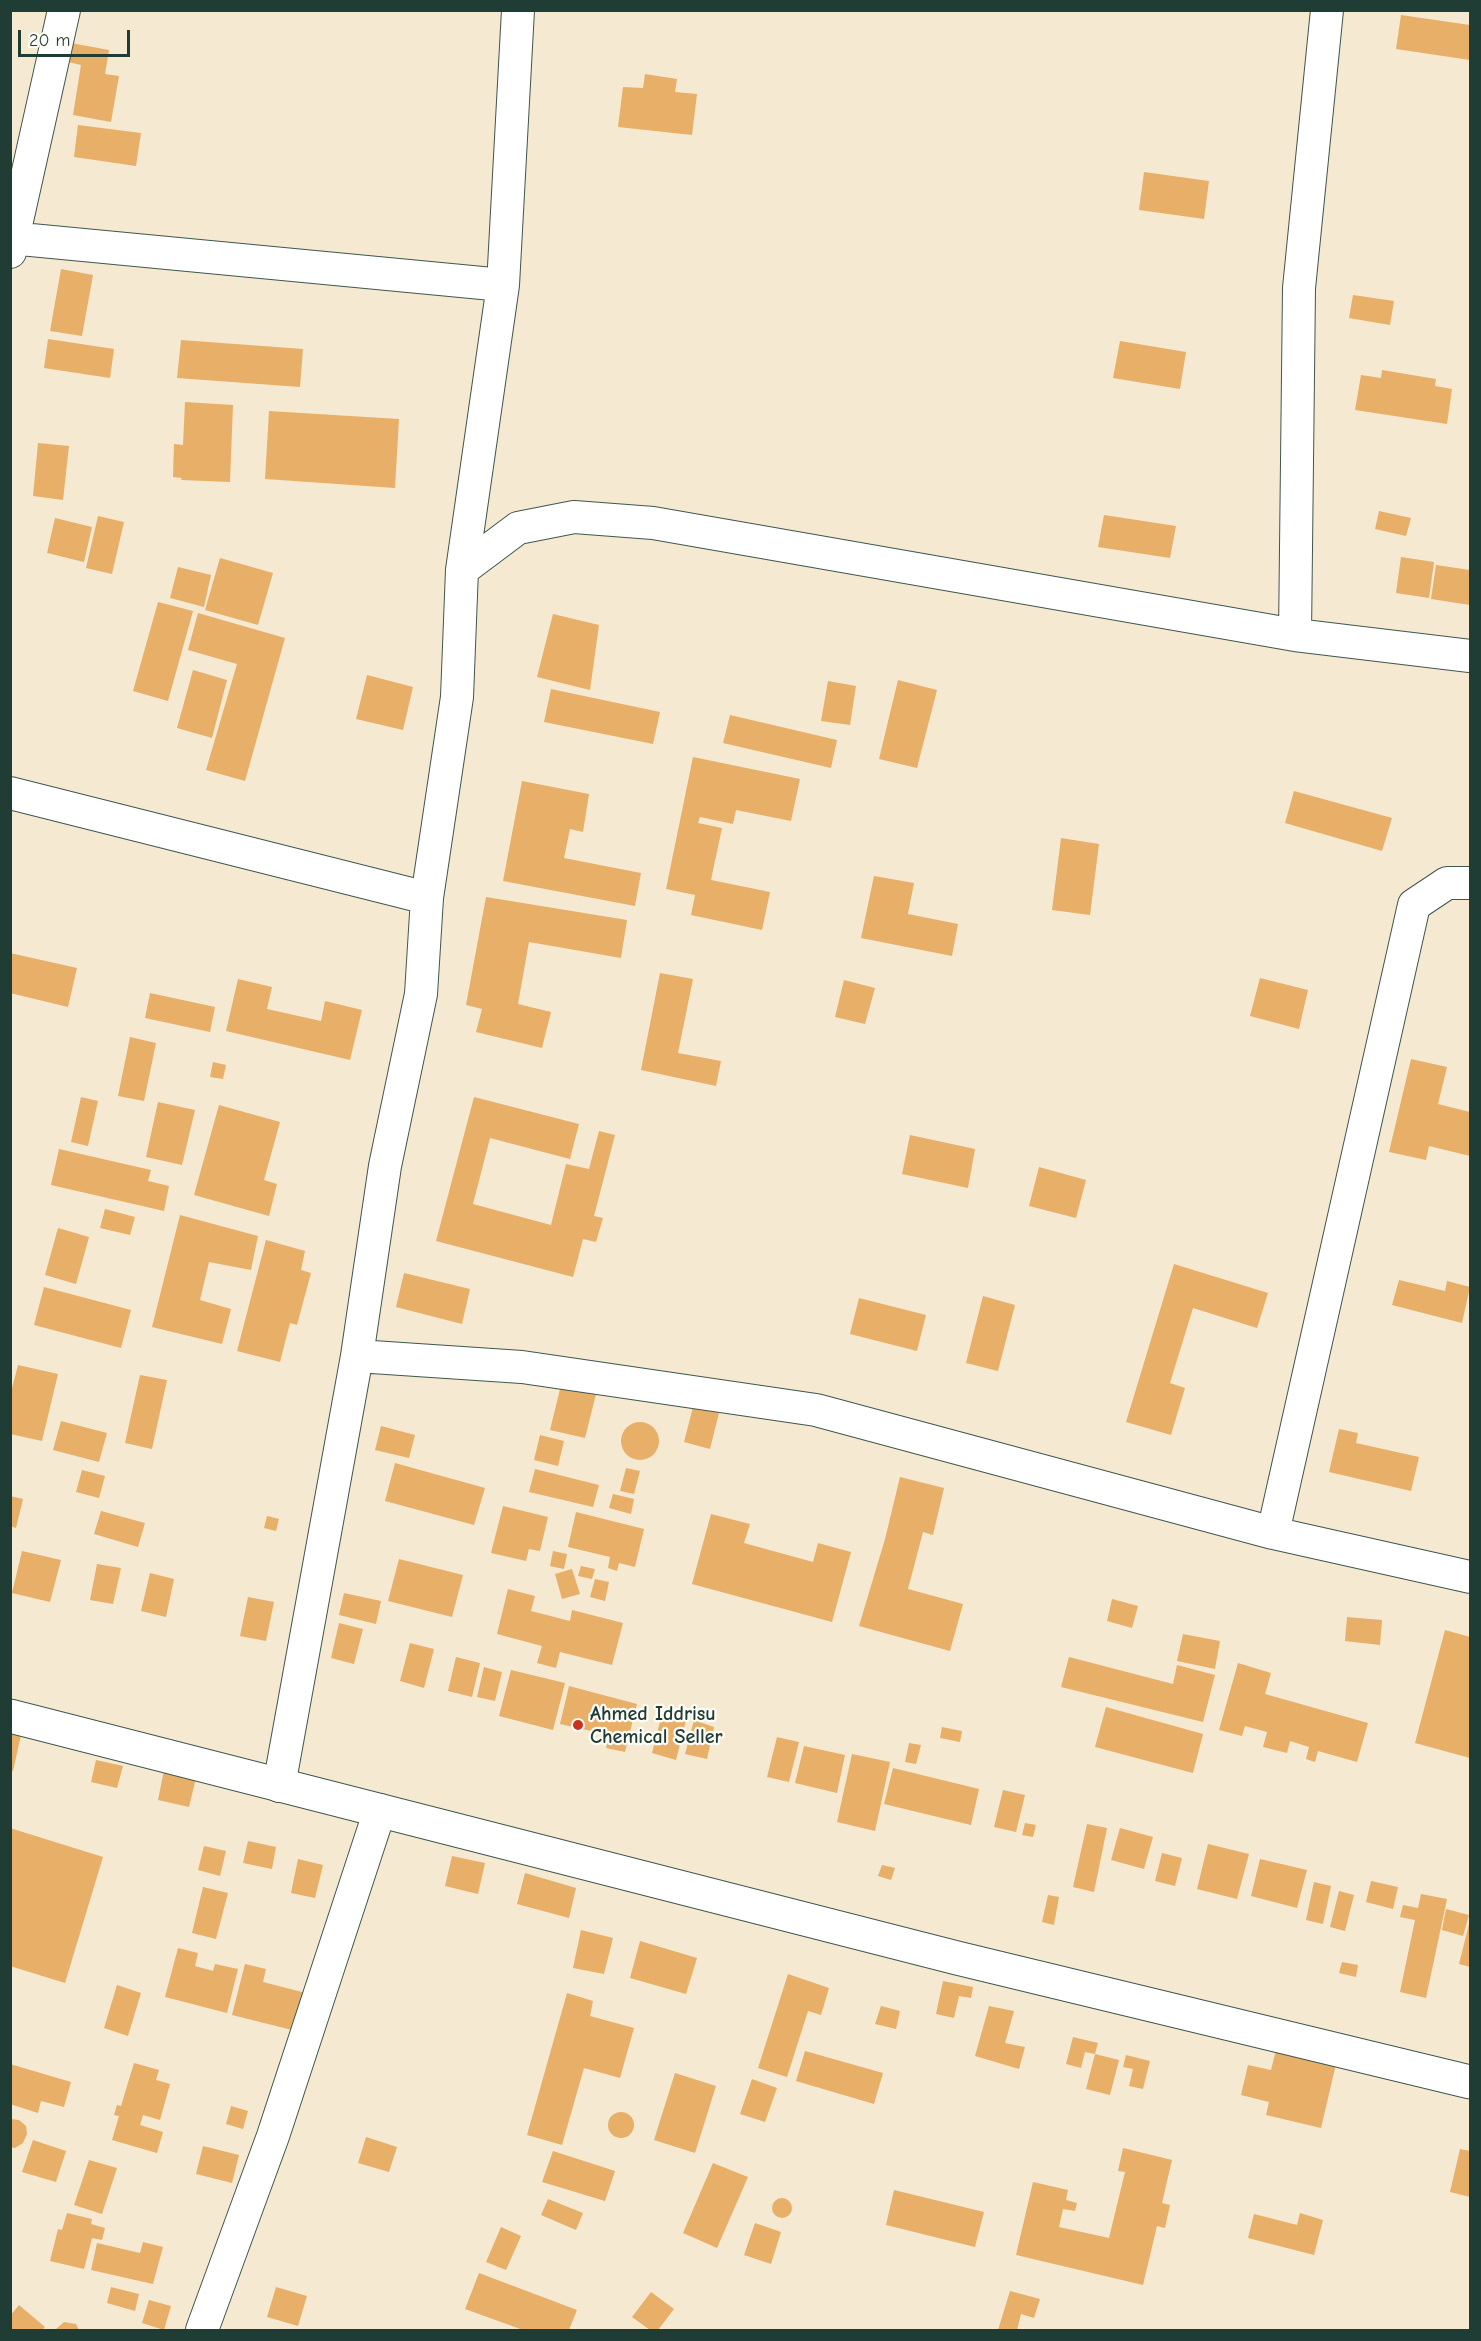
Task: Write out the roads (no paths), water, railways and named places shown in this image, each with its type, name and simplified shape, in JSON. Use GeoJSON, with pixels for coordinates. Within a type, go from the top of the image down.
{"type":"FeatureCollection","features":[{"type":"Feature","properties":{"kind":"main road"},"geometry":{"type":"LineString","coordinates":[[10,1716],[957,1958],[1470,2082]]}},
{"type":"Feature","properties":{"kind":"street"},"geometry":{"type":"LineString","coordinates":[[64,10],[12,243],[503,285]]}},
{"type":"Feature","properties":{"kind":"street"},"geometry":{"type":"LineString","coordinates":[[279,1786],[357,1356],[386,1166],[421,994],[427,898],[457,697],[462,570],[503,285],[518,10]]}},
{"type":"Feature","properties":{"kind":"street"},"geometry":{"type":"LineString","coordinates":[[1295,635],[1299,288],[1327,10]]}},
{"type":"Feature","properties":{"kind":"street"},"geometry":{"type":"LineString","coordinates":[[462,570],[518,528],[574,517],[653,523],[1295,635],[1470,656]]}},
{"type":"Feature","properties":{"kind":"street"},"geometry":{"type":"LineString","coordinates":[[10,793],[427,898]]}},
{"type":"Feature","properties":{"kind":"street"},"geometry":{"type":"LineString","coordinates":[[1273,1533],[1414,905],[1447,883],[1470,883]]}},
{"type":"Feature","properties":{"kind":"street"},"geometry":{"type":"LineString","coordinates":[[357,1356],[522,1367],[816,1410],[1273,1533],[1470,1577]]}},
{"type":"Feature","properties":{"kind":"street"},"geometry":{"type":"LineString","coordinates":[[202,2331],[273,2136],[380,1810]]}},
{"type":"Feature","properties":{"kind":"place","name":"Ahmed Iddrisu Chemical Seller"},"geometry":{"type":"Point","coordinates":[578,1725]}}]}
